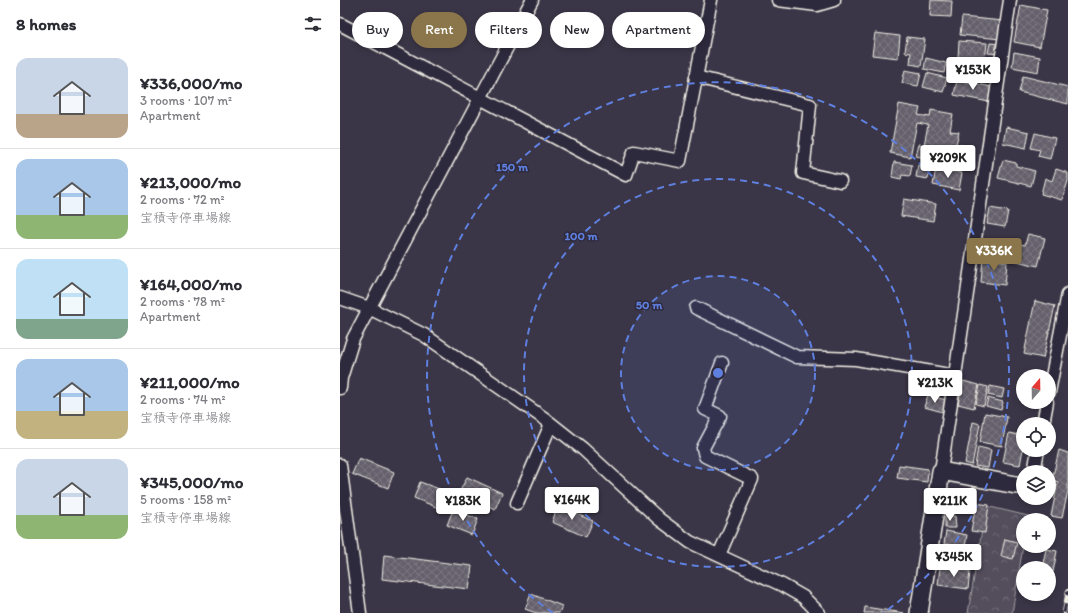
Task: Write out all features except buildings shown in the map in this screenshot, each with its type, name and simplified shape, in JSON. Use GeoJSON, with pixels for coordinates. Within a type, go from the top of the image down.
{"type":"FeatureCollection","features":[{"type":"Feature","properties":{"kind":"main road"},"geometry":{"type":"LineString","coordinates":[[919,613],[941,471],[1016,484]]}},
{"type":"Feature","properties":{"kind":"street"},"geometry":{"type":"LineString","coordinates":[[340,388],[341,378],[353,339],[532,0]]}},
{"type":"Feature","properties":{"kind":"street"},"geometry":{"type":"LineString","coordinates":[[340,24],[626,175],[634,152],[680,161],[711,0]]}},
{"type":"Feature","properties":{"kind":"street"},"geometry":{"type":"LineString","coordinates":[[778,0],[817,5],[834,0]]}},
{"type":"Feature","properties":{"kind":"street"},"geometry":{"type":"LineString","coordinates":[[941,471],[1010,0]]}},
{"type":"Feature","properties":{"kind":"street"},"geometry":{"type":"LineString","coordinates":[[696,77],[810,105],[803,173],[840,181]]}},
{"type":"Feature","properties":{"kind":"street"},"geometry":{"type":"LineString","coordinates":[[1053,369],[1068,294]]}},
{"type":"Feature","properties":{"kind":"street"},"geometry":{"type":"LineString","coordinates":[[340,298],[369,308],[424,335],[551,424],[583,449],[659,519],[690,542],[782,585],[803,597],[819,613]]}},
{"type":"Feature","properties":{"kind":"street"},"geometry":{"type":"LineString","coordinates":[[696,308],[797,357],[856,359],[955,376]]}},
{"type":"Feature","properties":{"kind":"street"},"geometry":{"type":"LineString","coordinates":[[719,556],[752,479],[706,456],[703,448],[720,416],[705,409],[722,363]]}},
{"type":"Feature","properties":{"kind":"street"},"geometry":{"type":"LineString","coordinates":[[518,503],[551,424]]}},
{"type":"Feature","properties":{"kind":"street"},"geometry":{"type":"LineString","coordinates":[[340,465],[342,494],[360,613]]}},
{"type":"Feature","properties":{"kind":"green space"},"geometry":{"type":"Polygon","coordinates":[[[986,506],[1016,513],[1016,553],[1022,553],[1021,561],[1016,561],[1016,589],[1012,613],[968,613],[986,506]]]}},
{"type":"Feature","properties":{"kind":"railway"},"geometry":{"type":"LineString","coordinates":[[1064,613],[1068,591]]}}]}
